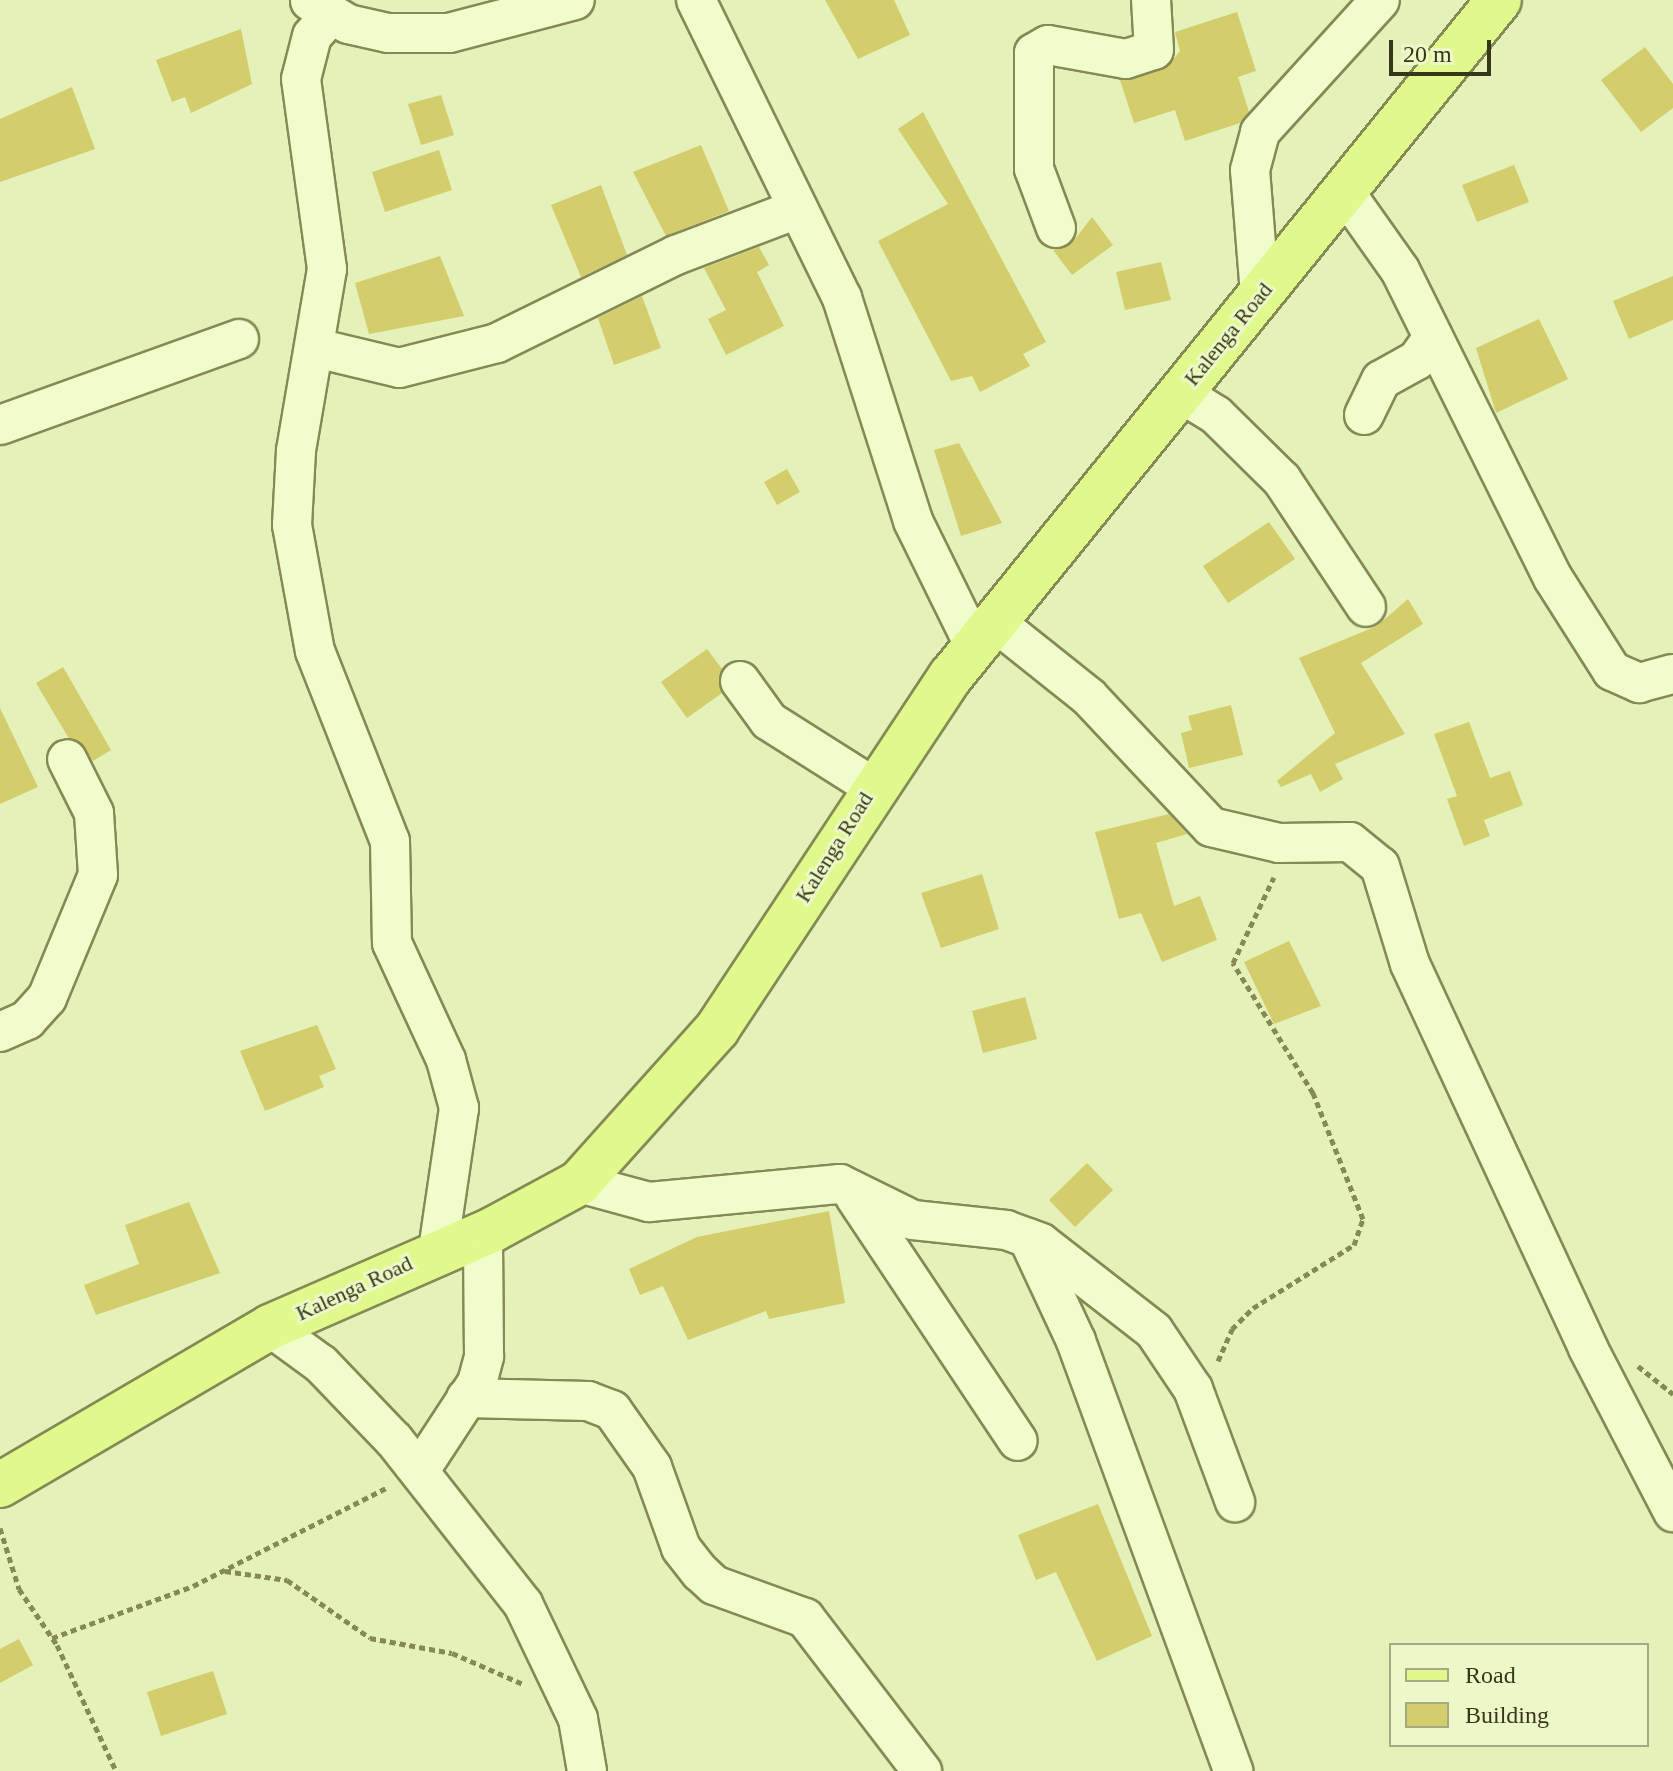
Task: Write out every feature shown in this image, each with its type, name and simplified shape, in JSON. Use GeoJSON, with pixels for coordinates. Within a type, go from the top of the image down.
{"type":"FeatureCollection","features":[{"type":"Feature","properties":{"kind":"main road","name":"Kalenga Road"},"geometry":{"type":"LineString","coordinates":[[0,1485],[270,1327],[438,1250],[483,1234],[579,1183],[717,1029],[872,786],[986,636],[1499,0]]}},
{"type":"Feature","properties":{"kind":"street"},"geometry":{"type":"LineString","coordinates":[[438,1250],[459,1108],[446,1060],[392,943],[390,841],[315,651],[297,569],[296,451],[316,348],[327,269],[301,79],[320,7],[388,33],[449,33],[575,0]]}},
{"type":"Feature","properties":{"kind":"street"},"geometry":{"type":"LineString","coordinates":[[696,0],[842,298],[913,521],[986,636],[1089,697],[1211,827],[1229,837],[1295,843],[1350,842],[1380,866],[1410,964],[1588,1348],[1673,1512]]}},
{"type":"Feature","properties":{"kind":"street"},"geometry":{"type":"LineString","coordinates":[[1056,228],[1034,169],[1034,53],[1061,46],[1126,59],[1154,50],[1151,0]]}},
{"type":"Feature","properties":{"kind":"street"},"geometry":{"type":"LineString","coordinates":[[1260,294],[1250,170],[1260,132],[1380,0]]}},
{"type":"Feature","properties":{"kind":"street"},"geometry":{"type":"LineString","coordinates":[[1344,191],[1400,270],[1553,578],[1612,671],[1639,683],[1673,674]]}},
{"type":"Feature","properties":{"kind":"street"},"geometry":{"type":"LineString","coordinates":[[316,348],[399,368],[497,343],[676,255],[797,209]]}},
{"type":"Feature","properties":{"kind":"street"},"geometry":{"type":"LineString","coordinates":[[1364,415],[1381,380],[1417,360],[1433,337]]}},
{"type":"Feature","properties":{"kind":"street"},"geometry":{"type":"LineString","coordinates":[[0,425],[239,339]]}},
{"type":"Feature","properties":{"kind":"street"},"geometry":{"type":"LineString","coordinates":[[1180,393],[1216,415],[1282,480],[1366,607]]}},
{"type":"Feature","properties":{"kind":"street"},"geometry":{"type":"LineString","coordinates":[[740,681],[769,721],[872,786]]}},
{"type":"Feature","properties":{"kind":"street"},"geometry":{"type":"LineString","coordinates":[[0,1032],[27,1020],[47,998],[98,875],[94,813],[67,759]]}},
{"type":"Feature","properties":{"kind":"street"},"geometry":{"type":"LineString","coordinates":[[579,1183],[649,1202],[846,1185],[913,1220],[1028,1238],[1095,1280],[1154,1331],[1193,1389],[1235,1502]]}},
{"type":"Feature","properties":{"kind":"street"},"geometry":{"type":"LineString","coordinates":[[846,1185],[973,1363],[1018,1441]]}},
{"type":"Feature","properties":{"kind":"street"},"geometry":{"type":"LineString","coordinates":[[420,1470],[466,1398],[484,1356],[483,1234]]}},
{"type":"Feature","properties":{"kind":"street"},"geometry":{"type":"LineString","coordinates":[[1028,1238],[1076,1341],[1233,1771]]}},
{"type":"Feature","properties":{"kind":"street"},"geometry":{"type":"LineString","coordinates":[[270,1327],[321,1364],[420,1470],[523,1604],[566,1695],[587,1771]]}},
{"type":"Feature","properties":{"kind":"street"},"geometry":{"type":"LineString","coordinates":[[466,1398],[588,1401],[612,1410],[652,1467],[681,1548],[700,1572],[805,1618],[922,1771]]}},
{"type":"Feature","properties":{"kind":"path"},"geometry":{"type":"LineString","coordinates":[[1217,1374],[1232,1329],[1354,1245],[1363,1219],[1313,1093],[1233,963],[1295,843]]}},
{"type":"Feature","properties":{"kind":"path"},"geometry":{"type":"LineString","coordinates":[[52,1638],[224,1571],[420,1470]]}},
{"type":"Feature","properties":{"kind":"path"},"geometry":{"type":"LineString","coordinates":[[0,1528],[19,1589],[52,1638],[116,1771]]}},
{"type":"Feature","properties":{"kind":"path"},"geometry":{"type":"LineString","coordinates":[[224,1571],[261,1572],[297,1584],[370,1638],[439,1650],[566,1695]]}},
{"type":"Feature","properties":{"kind":"building"},"geometry":{"type":"Polygon","coordinates":[[[825,0],[894,0],[910,35],[858,59],[825,0]]]}},
{"type":"Feature","properties":{"kind":"building"},"geometry":{"type":"Polygon","coordinates":[[[1237,12],[1256,71],[1238,77],[1249,112],[1240,123],[1185,141],[1175,110],[1134,123],[1120,80],[1168,66],[1180,51],[1175,32],[1237,12]]]}},
{"type":"Feature","properties":{"kind":"building"},"geometry":{"type":"Polygon","coordinates":[[[241,29],[252,84],[191,113],[185,97],[172,102],[156,60],[241,29]]]}},
{"type":"Feature","properties":{"kind":"building"},"geometry":{"type":"Polygon","coordinates":[[[1645,47],[1673,84],[1673,108],[1641,132],[1601,80],[1645,47]]]}},
{"type":"Feature","properties":{"kind":"building"},"geometry":{"type":"Polygon","coordinates":[[[72,87],[95,149],[0,182],[0,119],[72,87]]]}},
{"type":"Feature","properties":{"kind":"building"},"geometry":{"type":"Polygon","coordinates":[[[441,95],[454,135],[421,145],[408,104],[441,95]]]}},
{"type":"Feature","properties":{"kind":"building"},"geometry":{"type":"Polygon","coordinates":[[[923,112],[1046,342],[1023,354],[1030,366],[980,392],[972,376],[951,381],[878,241],[948,204],[898,129],[923,112]]]}},
{"type":"Feature","properties":{"kind":"building"},"geometry":{"type":"Polygon","coordinates":[[[701,145],[729,211],[666,236],[633,172],[701,145]]]}},
{"type":"Feature","properties":{"kind":"building"},"geometry":{"type":"Polygon","coordinates":[[[439,150],[452,190],[385,212],[372,172],[439,150]]]}},
{"type":"Feature","properties":{"kind":"building"},"geometry":{"type":"Polygon","coordinates":[[[1514,165],[1529,202],[1477,222],[1462,185],[1514,165]]]}},
{"type":"Feature","properties":{"kind":"building"},"geometry":{"type":"Polygon","coordinates":[[[601,185],[627,255],[581,277],[551,205],[601,185]]]}},
{"type":"Feature","properties":{"kind":"building"},"geometry":{"type":"Polygon","coordinates":[[[1092,217],[1113,245],[1072,275],[1053,250],[1072,243],[1092,217]]]}},
{"type":"Feature","properties":{"kind":"building"},"geometry":{"type":"Polygon","coordinates":[[[759,247],[769,265],[757,272],[784,326],[726,355],[708,319],[726,310],[704,268],[759,247]]]}},
{"type":"Feature","properties":{"kind":"building"},"geometry":{"type":"Polygon","coordinates":[[[440,256],[464,316],[369,334],[355,283],[440,256]]]}},
{"type":"Feature","properties":{"kind":"building"},"geometry":{"type":"Polygon","coordinates":[[[1161,262],[1171,300],[1125,310],[1116,272],[1161,262]]]}},
{"type":"Feature","properties":{"kind":"building"},"geometry":{"type":"Polygon","coordinates":[[[1673,276],[1673,320],[1629,339],[1613,301],[1673,276]]]}},
{"type":"Feature","properties":{"kind":"building"},"geometry":{"type":"Polygon","coordinates":[[[642,296],[661,348],[614,365],[598,318],[642,296]]]}},
{"type":"Feature","properties":{"kind":"building"},"geometry":{"type":"Polygon","coordinates":[[[1539,319],[1568,379],[1496,413],[1476,348],[1539,319]]]}},
{"type":"Feature","properties":{"kind":"building"},"geometry":{"type":"Polygon","coordinates":[[[959,443],[1002,523],[961,536],[934,450],[959,443]]]}},
{"type":"Feature","properties":{"kind":"building"},"geometry":{"type":"Polygon","coordinates":[[[787,469],[800,492],[777,505],[764,482],[787,469]]]}},
{"type":"Feature","properties":{"kind":"building"},"geometry":{"type":"Polygon","coordinates":[[[1269,522],[1295,559],[1228,603],[1203,566],[1269,522]]]}},
{"type":"Feature","properties":{"kind":"building"},"geometry":{"type":"Polygon","coordinates":[[[1408,599],[1423,624],[1361,663],[1405,734],[1335,764],[1343,779],[1320,792],[1311,774],[1281,787],[1277,781],[1335,733],[1299,658],[1377,626],[1408,599]]]}},
{"type":"Feature","properties":{"kind":"building"},"geometry":{"type":"Polygon","coordinates":[[[707,649],[722,669],[722,693],[687,718],[661,682],[707,649]]]}},
{"type":"Feature","properties":{"kind":"building"},"geometry":{"type":"Polygon","coordinates":[[[63,667],[111,750],[93,761],[68,737],[36,683],[63,667]]]}},
{"type":"Feature","properties":{"kind":"building"},"geometry":{"type":"Polygon","coordinates":[[[1231,705],[1243,755],[1189,768],[1181,733],[1192,730],[1188,716],[1231,705]]]}},
{"type":"Feature","properties":{"kind":"building"},"geometry":{"type":"Polygon","coordinates":[[[0,708],[38,787],[0,804],[0,708]]]}},
{"type":"Feature","properties":{"kind":"building"},"geometry":{"type":"Polygon","coordinates":[[[1469,722],[1490,778],[1510,771],[1523,805],[1484,820],[1490,836],[1464,846],[1447,799],[1457,796],[1434,734],[1469,722]]]}},
{"type":"Feature","properties":{"kind":"building"},"geometry":{"type":"Polygon","coordinates":[[[1169,814],[1187,834],[1156,843],[1174,906],[1200,896],[1217,940],[1162,962],[1141,913],[1119,919],[1095,832],[1169,814]]]}},
{"type":"Feature","properties":{"kind":"building"},"geometry":{"type":"Polygon","coordinates":[[[982,874],[999,929],[941,948],[921,893],[982,874]]]}},
{"type":"Feature","properties":{"kind":"building"},"geometry":{"type":"Polygon","coordinates":[[[1289,941],[1321,1006],[1274,1024],[1244,962],[1289,941]]]}},
{"type":"Feature","properties":{"kind":"building"},"geometry":{"type":"Polygon","coordinates":[[[1025,997],[1037,1039],[983,1053],[972,1011],[1025,997]]]}},
{"type":"Feature","properties":{"kind":"building"},"geometry":{"type":"Polygon","coordinates":[[[317,1025],[336,1069],[319,1076],[324,1087],[265,1111],[240,1051],[317,1025]]]}},
{"type":"Feature","properties":{"kind":"building"},"geometry":{"type":"Polygon","coordinates":[[[1087,1163],[1113,1190],[1075,1227],[1049,1200],[1087,1163]]]}},
{"type":"Feature","properties":{"kind":"building"},"geometry":{"type":"Polygon","coordinates":[[[189,1202],[220,1273],[96,1315],[84,1285],[139,1264],[125,1225],[189,1202]]]}},
{"type":"Feature","properties":{"kind":"building"},"geometry":{"type":"Polygon","coordinates":[[[829,1211],[845,1303],[769,1319],[766,1311],[688,1340],[663,1286],[640,1295],[629,1269],[697,1237],[829,1211]]]}},
{"type":"Feature","properties":{"kind":"building"},"geometry":{"type":"Polygon","coordinates":[[[1098,1504],[1152,1636],[1097,1661],[1056,1572],[1036,1580],[1018,1535],[1098,1504]]]}},
{"type":"Feature","properties":{"kind":"building"},"geometry":{"type":"Polygon","coordinates":[[[19,1639],[33,1665],[0,1683],[0,1649],[19,1639]]]}},
{"type":"Feature","properties":{"kind":"building"},"geometry":{"type":"Polygon","coordinates":[[[213,1671],[227,1714],[161,1736],[147,1692],[213,1671]]]}}]}
